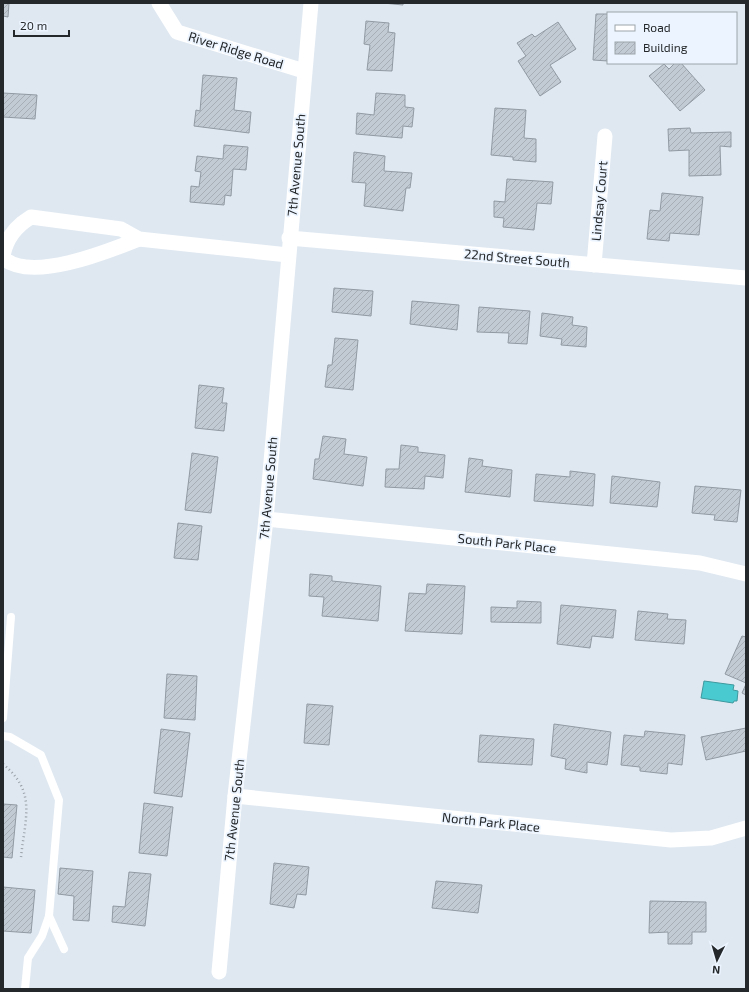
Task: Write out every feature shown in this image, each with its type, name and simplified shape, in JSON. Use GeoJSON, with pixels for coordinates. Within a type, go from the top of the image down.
{"type":"FeatureCollection","features":[{"type":"Feature","properties":{"kind":"street","name":"River Ridge Road"},"geometry":{"type":"LineString","coordinates":[[159,3],[177,32],[304,71]]}},
{"type":"Feature","properties":{"kind":"street","name":"7th Avenue South"},"geometry":{"type":"LineString","coordinates":[[219,972],[235,796],[266,519],[310,3]]}},
{"type":"Feature","properties":{"kind":"street","name":"Lindsay Court"},"geometry":{"type":"LineString","coordinates":[[594,265],[605,136]]}},
{"type":"Feature","properties":{"kind":"street"},"geometry":{"type":"LineString","coordinates":[[139,239],[91,258],[54,265],[9,264],[3,257],[8,238],[21,223],[31,217],[121,229],[139,239],[288,255]]}},
{"type":"Feature","properties":{"kind":"street","name":"22nd Street South"},"geometry":{"type":"LineString","coordinates":[[289,238],[746,278]]}},
{"type":"Feature","properties":{"kind":"street","name":"South Park Place"},"geometry":{"type":"LineString","coordinates":[[266,519],[700,563],[746,574]]}},
{"type":"Feature","properties":{"kind":"street","name":"North Park Place"},"geometry":{"type":"LineString","coordinates":[[235,796],[671,840],[711,838],[746,828]]}},
{"type":"Feature","properties":{"kind":"lane"},"geometry":{"type":"LineString","coordinates":[[3,718],[11,617]]}},
{"type":"Feature","properties":{"kind":"lane"},"geometry":{"type":"LineString","coordinates":[[3,736],[10,737],[41,755],[59,800],[49,916],[42,936],[28,958],[26,989]]}},
{"type":"Feature","properties":{"kind":"lane"},"geometry":{"type":"LineString","coordinates":[[49,916],[64,949]]}},
{"type":"Feature","properties":{"kind":"path"},"geometry":{"type":"LineString","coordinates":[[3,764],[13,772],[21,782],[26,795],[21,857]]}},
{"type":"Feature","properties":{"kind":"water"},"geometry":{"type":"Polygon","coordinates":[[[704,681],[734,685],[733,690],[738,691],[737,701],[734,701],[733,703],[701,698],[704,681]]]}},
{"type":"Feature","properties":{"kind":"building"},"geometry":{"type":"Polygon","coordinates":[[[3,3],[9,3],[8,17],[3,16],[3,3]]]}},
{"type":"Feature","properties":{"kind":"building"},"geometry":{"type":"Polygon","coordinates":[[[383,3],[403,3],[403,5],[383,3]]]}},
{"type":"Feature","properties":{"kind":"building"},"geometry":{"type":"Polygon","coordinates":[[[596,14],[607,14],[607,61],[593,60],[596,14]]]}},
{"type":"Feature","properties":{"kind":"building"},"geometry":{"type":"Polygon","coordinates":[[[366,21],[389,23],[388,32],[395,33],[392,71],[367,70],[370,45],[364,44],[366,21]]]}},
{"type":"Feature","properties":{"kind":"building"},"geometry":{"type":"Polygon","coordinates":[[[558,22],[576,49],[550,65],[561,82],[540,96],[518,61],[526,56],[517,43],[532,34],[535,37],[558,22]]]}},
{"type":"Feature","properties":{"kind":"building"},"geometry":{"type":"Polygon","coordinates":[[[664,64],[669,69],[674,64],[682,64],[705,90],[680,111],[649,76],[664,64]]]}},
{"type":"Feature","properties":{"kind":"building"},"geometry":{"type":"Polygon","coordinates":[[[203,75],[237,78],[234,110],[251,112],[249,133],[194,126],[196,110],[200,111],[203,75]]]}},
{"type":"Feature","properties":{"kind":"building"},"geometry":{"type":"Polygon","coordinates":[[[3,93],[37,95],[35,119],[3,117],[3,93]]]}},
{"type":"Feature","properties":{"kind":"building"},"geometry":{"type":"Polygon","coordinates":[[[376,93],[405,95],[405,107],[414,108],[412,127],[403,126],[402,138],[356,134],[357,113],[374,115],[376,93]]]}},
{"type":"Feature","properties":{"kind":"building"},"geometry":{"type":"Polygon","coordinates":[[[495,108],[526,110],[524,138],[536,139],[536,162],[513,160],[513,157],[491,155],[495,108]]]}},
{"type":"Feature","properties":{"kind":"building"},"geometry":{"type":"Polygon","coordinates":[[[690,128],[691,133],[731,132],[731,147],[720,146],[721,175],[689,176],[689,150],[669,151],[668,129],[690,128]]]}},
{"type":"Feature","properties":{"kind":"building"},"geometry":{"type":"Polygon","coordinates":[[[224,145],[248,147],[246,170],[233,169],[231,196],[225,195],[224,205],[190,202],[191,186],[199,187],[201,172],[195,171],[197,156],[223,159],[224,145]]]}},
{"type":"Feature","properties":{"kind":"building"},"geometry":{"type":"Polygon","coordinates":[[[354,152],[385,156],[384,171],[412,173],[410,188],[406,188],[403,211],[364,206],[366,183],[352,182],[354,152]]]}},
{"type":"Feature","properties":{"kind":"building"},"geometry":{"type":"Polygon","coordinates":[[[507,179],[553,182],[551,204],[537,203],[534,230],[503,227],[504,218],[494,217],[494,201],[505,202],[507,179]]]}},
{"type":"Feature","properties":{"kind":"building"},"geometry":{"type":"Polygon","coordinates":[[[662,193],[703,197],[699,235],[670,233],[669,241],[647,239],[650,210],[660,211],[662,193]]]}},
{"type":"Feature","properties":{"kind":"building"},"geometry":{"type":"Polygon","coordinates":[[[334,288],[373,291],[371,316],[332,312],[334,288]]]}},
{"type":"Feature","properties":{"kind":"building"},"geometry":{"type":"Polygon","coordinates":[[[412,301],[459,305],[457,330],[410,324],[412,301]]]}},
{"type":"Feature","properties":{"kind":"building"},"geometry":{"type":"Polygon","coordinates":[[[479,307],[530,311],[527,344],[508,343],[509,333],[477,332],[479,307]]]}},
{"type":"Feature","properties":{"kind":"building"},"geometry":{"type":"Polygon","coordinates":[[[542,313],[573,317],[572,325],[587,327],[586,347],[561,345],[562,339],[540,336],[542,313]]]}},
{"type":"Feature","properties":{"kind":"building"},"geometry":{"type":"Polygon","coordinates":[[[335,338],[358,340],[353,390],[325,387],[328,365],[332,365],[335,338]]]}},
{"type":"Feature","properties":{"kind":"building"},"geometry":{"type":"Polygon","coordinates":[[[199,385],[224,388],[222,403],[227,403],[224,431],[195,428],[199,385]]]}},
{"type":"Feature","properties":{"kind":"building"},"geometry":{"type":"Polygon","coordinates":[[[323,436],[346,439],[344,454],[367,457],[363,486],[313,479],[315,459],[319,459],[323,436]]]}},
{"type":"Feature","properties":{"kind":"building"},"geometry":{"type":"Polygon","coordinates":[[[401,445],[418,447],[418,452],[445,455],[443,478],[425,476],[424,489],[385,487],[386,469],[399,469],[401,445]]]}},
{"type":"Feature","properties":{"kind":"building"},"geometry":{"type":"Polygon","coordinates":[[[192,453],[218,457],[211,513],[185,510],[192,453]]]}},
{"type":"Feature","properties":{"kind":"building"},"geometry":{"type":"Polygon","coordinates":[[[469,458],[483,460],[482,466],[512,470],[510,497],[465,492],[469,458]]]}},
{"type":"Feature","properties":{"kind":"building"},"geometry":{"type":"Polygon","coordinates":[[[570,471],[595,474],[593,506],[534,501],[536,474],[570,477],[570,471]]]}},
{"type":"Feature","properties":{"kind":"building"},"geometry":{"type":"Polygon","coordinates":[[[612,476],[660,482],[657,507],[610,503],[612,476]]]}},
{"type":"Feature","properties":{"kind":"building"},"geometry":{"type":"Polygon","coordinates":[[[695,486],[741,490],[737,522],[714,520],[715,515],[692,513],[695,486]]]}},
{"type":"Feature","properties":{"kind":"building"},"geometry":{"type":"Polygon","coordinates":[[[178,523],[202,526],[198,560],[174,558],[178,523]]]}},
{"type":"Feature","properties":{"kind":"building"},"geometry":{"type":"Polygon","coordinates":[[[310,574],[332,576],[332,581],[381,586],[378,621],[322,616],[324,597],[309,596],[310,574]]]}},
{"type":"Feature","properties":{"kind":"building"},"geometry":{"type":"Polygon","coordinates":[[[427,584],[465,586],[462,634],[405,631],[409,593],[426,594],[427,584]]]}},
{"type":"Feature","properties":{"kind":"building"},"geometry":{"type":"Polygon","coordinates":[[[517,601],[541,602],[541,623],[491,622],[491,607],[517,608],[517,601]]]}},
{"type":"Feature","properties":{"kind":"building"},"geometry":{"type":"Polygon","coordinates":[[[561,605],[616,610],[613,638],[592,636],[590,648],[557,644],[561,605]]]}},
{"type":"Feature","properties":{"kind":"building"},"geometry":{"type":"Polygon","coordinates":[[[638,611],[668,614],[667,619],[686,620],[684,644],[635,640],[638,611]]]}},
{"type":"Feature","properties":{"kind":"building"},"geometry":{"type":"Polygon","coordinates":[[[742,636],[746,637],[746,683],[725,674],[742,636]]]}},
{"type":"Feature","properties":{"kind":"building"},"geometry":{"type":"Polygon","coordinates":[[[167,674],[197,676],[195,720],[164,718],[167,674]]]}},
{"type":"Feature","properties":{"kind":"building"},"geometry":{"type":"Polygon","coordinates":[[[746,684],[746,695],[742,693],[746,684]]]}},
{"type":"Feature","properties":{"kind":"building"},"geometry":{"type":"Polygon","coordinates":[[[307,704],[333,706],[329,745],[304,743],[307,704]]]}},
{"type":"Feature","properties":{"kind":"building"},"geometry":{"type":"Polygon","coordinates":[[[554,724],[611,732],[607,765],[587,762],[587,773],[565,769],[566,759],[551,756],[554,724]]]}},
{"type":"Feature","properties":{"kind":"building"},"geometry":{"type":"Polygon","coordinates":[[[746,728],[746,751],[706,760],[701,737],[746,728]]]}},
{"type":"Feature","properties":{"kind":"building"},"geometry":{"type":"Polygon","coordinates":[[[161,729],[190,733],[182,797],[154,793],[161,729]]]}},
{"type":"Feature","properties":{"kind":"building"},"geometry":{"type":"Polygon","coordinates":[[[645,731],[685,735],[682,765],[668,763],[667,774],[640,771],[640,767],[621,765],[624,735],[644,737],[645,731]]]}},
{"type":"Feature","properties":{"kind":"building"},"geometry":{"type":"Polygon","coordinates":[[[480,735],[534,739],[532,765],[478,762],[480,735]]]}},
{"type":"Feature","properties":{"kind":"building"},"geometry":{"type":"Polygon","coordinates":[[[144,803],[173,807],[167,856],[139,853],[144,803]]]}},
{"type":"Feature","properties":{"kind":"building"},"geometry":{"type":"Polygon","coordinates":[[[3,804],[17,805],[12,858],[3,857],[3,804]]]}},
{"type":"Feature","properties":{"kind":"building"},"geometry":{"type":"Polygon","coordinates":[[[274,863],[309,867],[306,895],[297,894],[294,908],[270,904],[274,863]]]}},
{"type":"Feature","properties":{"kind":"building"},"geometry":{"type":"Polygon","coordinates":[[[60,868],[93,871],[89,921],[73,920],[74,896],[58,894],[60,868]]]}},
{"type":"Feature","properties":{"kind":"building"},"geometry":{"type":"Polygon","coordinates":[[[129,872],[151,874],[145,926],[112,922],[113,906],[125,907],[129,872]]]}},
{"type":"Feature","properties":{"kind":"building"},"geometry":{"type":"Polygon","coordinates":[[[436,881],[482,885],[478,913],[432,908],[436,881]]]}},
{"type":"Feature","properties":{"kind":"building"},"geometry":{"type":"Polygon","coordinates":[[[3,887],[35,890],[31,933],[3,931],[3,887]]]}},
{"type":"Feature","properties":{"kind":"building"},"geometry":{"type":"Polygon","coordinates":[[[650,901],[706,902],[706,932],[692,932],[692,944],[668,944],[668,932],[649,933],[650,901]]]}}]}
